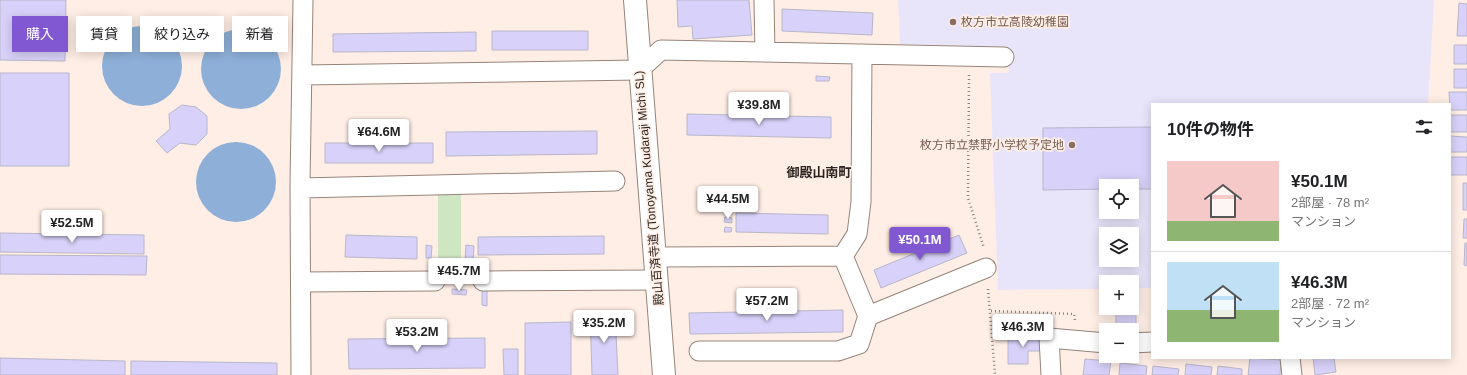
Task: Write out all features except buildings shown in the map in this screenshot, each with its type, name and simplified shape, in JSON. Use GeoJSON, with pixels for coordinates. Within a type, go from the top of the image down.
{"type":"FeatureCollection","features":[{"type":"Feature","properties":{"kind":"street"},"geometry":{"type":"LineString","coordinates":[[301,375],[300,188],[303,0]]}},
{"type":"Feature","properties":{"kind":"street","name":"殿山百済寺道 (Tonoyama Kudaraji Michi SL)"},"geometry":{"type":"LineString","coordinates":[[635,0],[639,70],[664,375]]}},
{"type":"Feature","properties":{"kind":"street"},"geometry":{"type":"LineString","coordinates":[[764,0],[765,52]]}},
{"type":"Feature","properties":{"kind":"street"},"geometry":{"type":"LineString","coordinates":[[302,74],[639,70],[661,50],[1004,58]]}},
{"type":"Feature","properties":{"kind":"street"},"geometry":{"type":"LineString","coordinates":[[843,256],[857,234],[861,202],[862,54]]}},
{"type":"Feature","properties":{"kind":"street"},"geometry":{"type":"LineString","coordinates":[[300,188],[615,181]]}},
{"type":"Feature","properties":{"kind":"street"},"geometry":{"type":"LineString","coordinates":[[654,257],[843,256]]}},
{"type":"Feature","properties":{"kind":"street"},"geometry":{"type":"LineString","coordinates":[[699,351],[838,351],[859,344],[868,316],[843,256]]}},
{"type":"Feature","properties":{"kind":"street"},"geometry":{"type":"LineString","coordinates":[[868,316],[986,268]]}},
{"type":"Feature","properties":{"kind":"street"},"geometry":{"type":"LineString","coordinates":[[483,281],[657,280]]}},
{"type":"Feature","properties":{"kind":"street"},"geometry":{"type":"LineString","coordinates":[[301,282],[435,281]]}},
{"type":"Feature","properties":{"kind":"street"},"geometry":{"type":"LineString","coordinates":[[1050,375],[1049,338],[1099,342]]}},
{"type":"Feature","properties":{"kind":"street"},"geometry":{"type":"LineString","coordinates":[[1139,343],[1151,342]]}},
{"type":"Feature","properties":{"kind":"street"},"geometry":{"type":"LineString","coordinates":[[1290,359],[1292,375]]}},
{"type":"Feature","properties":{"kind":"path"},"geometry":{"type":"LineString","coordinates":[[970,57],[968,198],[984,248],[991,312],[995,375]]}},
{"type":"Feature","properties":{"kind":"path"},"geometry":{"type":"LineString","coordinates":[[991,312],[1035,312]]}},
{"type":"Feature","properties":{"kind":"shaded area","name":"枚方市立禁野小学校予定地"},"geometry":{"type":"Polygon","coordinates":[[[898,0],[1434,0],[1428,103],[1151,103],[1151,288],[1139,288],[1139,275],[1099,275],[1099,289],[998,290],[990,73],[1009,73],[1008,47],[900,44],[898,0]]]}},
{"type":"Feature","properties":{"kind":"green space"},"geometry":{"type":"Polygon","coordinates":[[[438,193],[461,193],[461,275],[438,275],[438,193]]]}},
{"type":"Feature","properties":{"kind":"water"},"geometry":{"type":"Polygon","coordinates":[[[140,26],[140,52],[178,52],[181,58],[181,74],[175,88],[164,99],[150,105],[134,105],[120,99],[109,88],[103,74],[102,66],[106,52],[132,52],[132,28],[134,27],[140,26]]]}},
{"type":"Feature","properties":{"kind":"water"},"geometry":{"type":"Polygon","coordinates":[[[232,30],[232,52],[277,52],[280,61],[280,77],[274,91],[263,102],[249,108],[233,108],[219,102],[208,91],[202,77],[202,61],[205,52],[224,52],[224,33],[232,30]]]}},
{"type":"Feature","properties":{"kind":"water"},"geometry":{"type":"Polygon","coordinates":[[[236,142],[251,145],[264,154],[273,167],[276,182],[273,197],[264,210],[251,219],[236,222],[221,219],[208,210],[199,197],[196,182],[199,167],[208,154],[221,145],[236,142]]]}},
{"type":"Feature","properties":{"kind":"place","name":"枚方市立高陵幼稚園"},"geometry":{"type":"Point","coordinates":[953,22]}},
{"type":"Feature","properties":{"kind":"place","name":"枚方市立禁野小学校予定地"},"geometry":{"type":"Point","coordinates":[1072,145]}},
{"type":"Feature","properties":{"kind":"district","name":"御殿山南町"},"geometry":{"type":"Point","coordinates":[819,172]}}]}
